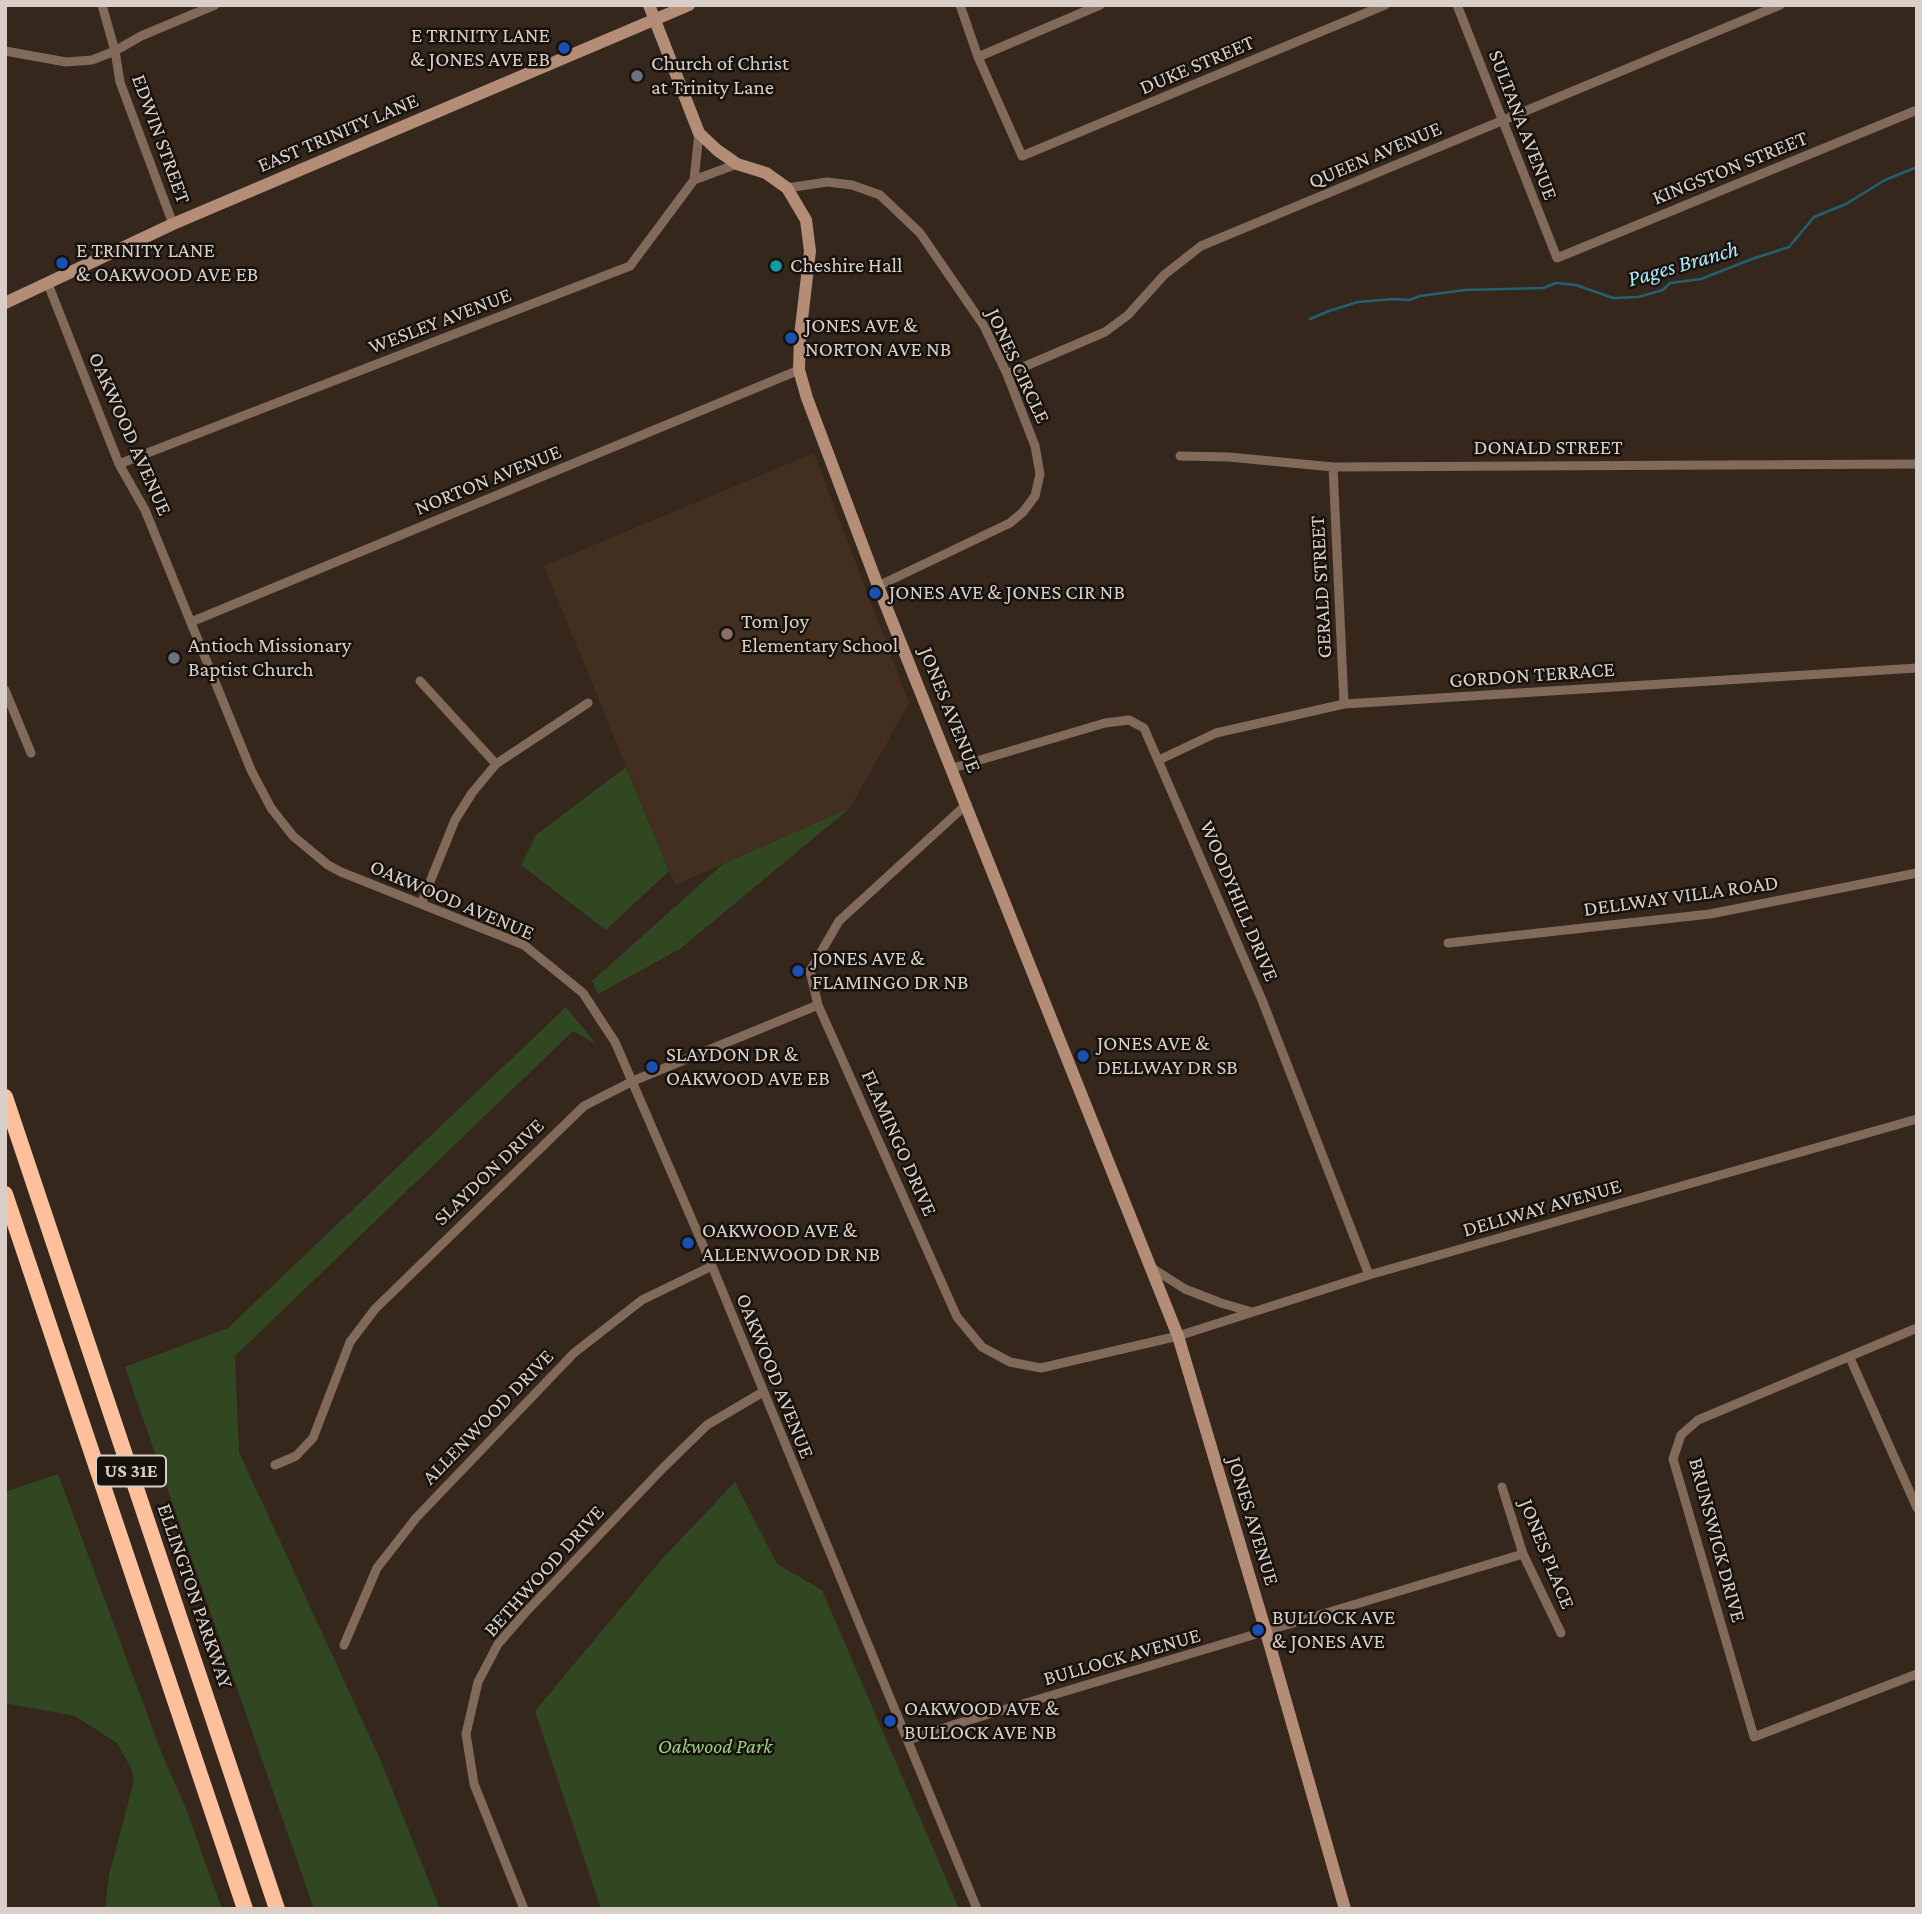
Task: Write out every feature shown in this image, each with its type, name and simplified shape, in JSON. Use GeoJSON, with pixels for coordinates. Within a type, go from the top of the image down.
{"type":"FeatureCollection","features":[{"type":"Feature","properties":{"kind":"highway","name":"ELLINGTON PARKWAY"},"geometry":{"type":"LineString","coordinates":[[5,1097],[279,1909]]}},
{"type":"Feature","properties":{"kind":"highway","name":"US 31E"},"geometry":{"type":"LineString","coordinates":[[5,1194],[245,1909]]}},
{"type":"Feature","properties":{"kind":"street"},"geometry":{"type":"LineString","coordinates":[[5,51],[66,62],[92,60],[115,51],[102,5]]}},
{"type":"Feature","properties":{"kind":"street","name":"EDWIN STREET"},"geometry":{"type":"LineString","coordinates":[[173,224],[120,82],[115,51],[141,36],[215,5]]}},
{"type":"Feature","properties":{"kind":"street","name":"JONES AVENUE"},"geometry":{"type":"LineString","coordinates":[[649,5],[699,133],[737,164],[766,173],[787,188],[806,220],[810,251],[800,336],[799,370],[816,426],[1178,1336],[1345,1909]]}},
{"type":"Feature","properties":{"kind":"street","name":"EAST TRINITY LANE"},"geometry":{"type":"LineString","coordinates":[[5,303],[173,224],[689,5]]}},
{"type":"Feature","properties":{"kind":"street"},"geometry":{"type":"LineString","coordinates":[[960,5],[978,57],[1100,5]]}},
{"type":"Feature","properties":{"kind":"street","name":"DUKE STREET"},"geometry":{"type":"LineString","coordinates":[[978,57],[1022,156],[1385,5]]}},
{"type":"Feature","properties":{"kind":"street","name":"SULTANA AVENUE"},"geometry":{"type":"LineString","coordinates":[[1457,5],[1557,258]]}},
{"type":"Feature","properties":{"kind":"street","name":"QUEEN AVENUE"},"geometry":{"type":"LineString","coordinates":[[1007,374],[1105,332],[1128,315],[1164,275],[1201,246],[1780,5]]}},
{"type":"Feature","properties":{"kind":"street","name":"KINGSTON STREET"},"geometry":{"type":"LineString","coordinates":[[1557,258],[1917,110]]}},
{"type":"Feature","properties":{"kind":"street"},"geometry":{"type":"LineString","coordinates":[[699,133],[694,180],[737,164]]}},
{"type":"Feature","properties":{"kind":"street","name":"WESLEY AVENUE"},"geometry":{"type":"LineString","coordinates":[[119,464],[630,267],[694,180]]}},
{"type":"Feature","properties":{"kind":"street","name":"JONES CIRCLE"},"geometry":{"type":"LineString","coordinates":[[787,188],[827,182],[852,185],[880,195],[898,209],[920,233],[985,326],[1035,446],[1040,474],[1035,496],[1023,512],[1010,523],[878,586]]}},
{"type":"Feature","properties":{"kind":"street","name":"OAKWOOD AVENUE"},"geometry":{"type":"LineString","coordinates":[[48,284],[119,464],[145,510],[251,770],[271,808],[293,836],[328,865],[524,945],[583,993],[598,1014],[633,1081],[712,1266],[977,1909]]}},
{"type":"Feature","properties":{"kind":"street","name":"NORTON AVENUE"},"geometry":{"type":"LineString","coordinates":[[191,622],[799,370]]}},
{"type":"Feature","properties":{"kind":"street","name":"DONALD STREET"},"geometry":{"type":"LineString","coordinates":[[1180,456],[1229,457],[1333,467],[1917,464]]}},
{"type":"Feature","properties":{"kind":"street","name":"GERALD STREET"},"geometry":{"type":"LineString","coordinates":[[1333,467],[1344,704]]}},
{"type":"Feature","properties":{"kind":"street","name":"GORDON TERRACE"},"geometry":{"type":"LineString","coordinates":[[1159,760],[1216,733],[1344,704],[1917,668]]}},
{"type":"Feature","properties":{"kind":"street"},"geometry":{"type":"LineString","coordinates":[[420,681],[496,764]]}},
{"type":"Feature","properties":{"kind":"street"},"geometry":{"type":"LineString","coordinates":[[5,690],[31,753]]}},
{"type":"Feature","properties":{"kind":"street"},"geometry":{"type":"LineString","coordinates":[[421,904],[455,820],[472,793],[496,764],[588,703]]}},
{"type":"Feature","properties":{"kind":"street","name":"WOODYHILL DRIVE"},"geometry":{"type":"LineString","coordinates":[[953,768],[1105,723],[1129,720],[1143,728],[1262,1000],[1369,1275]]}},
{"type":"Feature","properties":{"kind":"street","name":"FLAMINGO DRIVE"},"geometry":{"type":"LineString","coordinates":[[967,804],[839,921],[810,971],[818,1005],[957,1317],[982,1348],[1010,1362],[1041,1368],[1178,1336]]}},
{"type":"Feature","properties":{"kind":"street","name":"DELLWAY VILLA ROAD"},"geometry":{"type":"LineString","coordinates":[[1448,943],[1710,914],[1917,873]]}},
{"type":"Feature","properties":{"kind":"street","name":"SLAYDON DRIVE"},"geometry":{"type":"LineString","coordinates":[[275,1465],[296,1456],[313,1438],[350,1342],[375,1309],[584,1106],[633,1081],[818,1005]]}},
{"type":"Feature","properties":{"kind":"street","name":"DELLWAY AVENUE"},"geometry":{"type":"LineString","coordinates":[[1178,1336],[1369,1275],[1917,1119]]}},
{"type":"Feature","properties":{"kind":"street","name":"ALLENWOOD DRIVE"},"geometry":{"type":"LineString","coordinates":[[344,1645],[377,1568],[408,1528],[574,1353],[642,1300],[712,1266]]}},
{"type":"Feature","properties":{"kind":"street"},"geometry":{"type":"LineString","coordinates":[[1152,1268],[1185,1289],[1254,1312]]}},
{"type":"Feature","properties":{"kind":"street","name":"BRUNSWICK DRIVE"},"geometry":{"type":"LineString","coordinates":[[1917,1328],[1698,1420],[1681,1435],[1673,1459],[1754,1737],[1917,1674]]}},
{"type":"Feature","properties":{"kind":"street"},"geometry":{"type":"LineString","coordinates":[[1850,1358],[1917,1508]]}},
{"type":"Feature","properties":{"kind":"street","name":"BETHWOOD DRIVE"},"geometry":{"type":"LineString","coordinates":[[524,1909],[474,1784],[466,1734],[478,1682],[499,1644],[524,1614],[663,1468],[707,1425],[763,1392]]}},
{"type":"Feature","properties":{"kind":"street","name":"JONES PLACE"},"geometry":{"type":"LineString","coordinates":[[1502,1487],[1524,1554],[1561,1633]]}},
{"type":"Feature","properties":{"kind":"street","name":"BULLOCK AVENUE"},"geometry":{"type":"LineString","coordinates":[[908,1740],[1524,1554]]}},
{"type":"Feature","properties":{"kind":"shaded area","name":"Tom Joy Elementary School"},"geometry":{"type":"Polygon","coordinates":[[[814,453],[909,703],[850,808],[675,885],[544,566],[814,453]]]}},
{"type":"Feature","properties":{"kind":"green space"},"geometry":{"type":"Polygon","coordinates":[[[626,767],[669,871],[606,930],[521,865],[536,835],[626,767]]]}},
{"type":"Feature","properties":{"kind":"green space"},"geometry":{"type":"Polygon","coordinates":[[[850,808],[680,949],[598,994],[592,981],[723,864],[850,808]]]}},
{"type":"Feature","properties":{"kind":"green space"},"geometry":{"type":"Polygon","coordinates":[[[566,1007],[596,1044],[573,1031],[235,1356],[239,1452],[380,1759],[440,1909],[314,1909],[125,1367],[228,1328],[566,1007]]]}},
{"type":"Feature","properties":{"kind":"green space"},"geometry":{"type":"Polygon","coordinates":[[[58,1474],[222,1909],[105,1909],[109,1875],[134,1781],[131,1768],[117,1743],[75,1716],[5,1703],[5,1492],[58,1474]]]}},
{"type":"Feature","properties":{"kind":"green space","name":"Oakwood Park"},"geometry":{"type":"Polygon","coordinates":[[[735,1482],[777,1564],[822,1590],[959,1909],[601,1909],[535,1711],[661,1560],[735,1482]]]}},
{"type":"Feature","properties":{"kind":"waterway","name":"Pages Branch"},"geometry":{"type":"LineString","coordinates":[[1310,319],[1358,302],[1409,300],[1465,290],[1543,288],[1556,283],[1576,285],[1613,298],[1638,297],[1663,290],[1670,283],[1701,279],[1789,247],[1814,217],[1846,204],[1885,180],[1917,167]]}},
{"type":"Feature","properties":{"kind":"place","name":"E TRINITY LANE & JONES AVE EB"},"geometry":{"type":"Point","coordinates":[564,48]}},
{"type":"Feature","properties":{"kind":"place","name":"Church of Christ at Trinity Lane"},"geometry":{"type":"Point","coordinates":[637,76]}},
{"type":"Feature","properties":{"kind":"place","name":"E TRINITY LANE & OAKWOOD AVE EB"},"geometry":{"type":"Point","coordinates":[62,263]}},
{"type":"Feature","properties":{"kind":"place","name":"Cheshire Hall"},"geometry":{"type":"Point","coordinates":[776,266]}},
{"type":"Feature","properties":{"kind":"place","name":"JONES AVE & NORTON AVE NB"},"geometry":{"type":"Point","coordinates":[791,338]}},
{"type":"Feature","properties":{"kind":"place","name":"JONES AVE & JONES CIR NB"},"geometry":{"type":"Point","coordinates":[875,593]}},
{"type":"Feature","properties":{"kind":"place","name":"Tom Joy Elementary School"},"geometry":{"type":"Point","coordinates":[727,634]}},
{"type":"Feature","properties":{"kind":"place","name":"Antioch Missionary Baptist Church"},"geometry":{"type":"Point","coordinates":[174,658]}},
{"type":"Feature","properties":{"kind":"place","name":"JONES AVE & FLAMINGO DR NB"},"geometry":{"type":"Point","coordinates":[798,971]}},
{"type":"Feature","properties":{"kind":"place","name":"JONES AVE & DELLWAY DR SB"},"geometry":{"type":"Point","coordinates":[1083,1056]}},
{"type":"Feature","properties":{"kind":"place","name":"SLAYDON DR & OAKWOOD AVE EB"},"geometry":{"type":"Point","coordinates":[652,1067]}},
{"type":"Feature","properties":{"kind":"place","name":"OAKWOOD AVE & ALLENWOOD DR NB"},"geometry":{"type":"Point","coordinates":[688,1243]}},
{"type":"Feature","properties":{"kind":"place","name":"BULLOCK AVE & JONES AVE"},"geometry":{"type":"Point","coordinates":[1258,1630]}},
{"type":"Feature","properties":{"kind":"place","name":"OAKWOOD AVE & BULLOCK AVE NB"},"geometry":{"type":"Point","coordinates":[890,1721]}}]}
